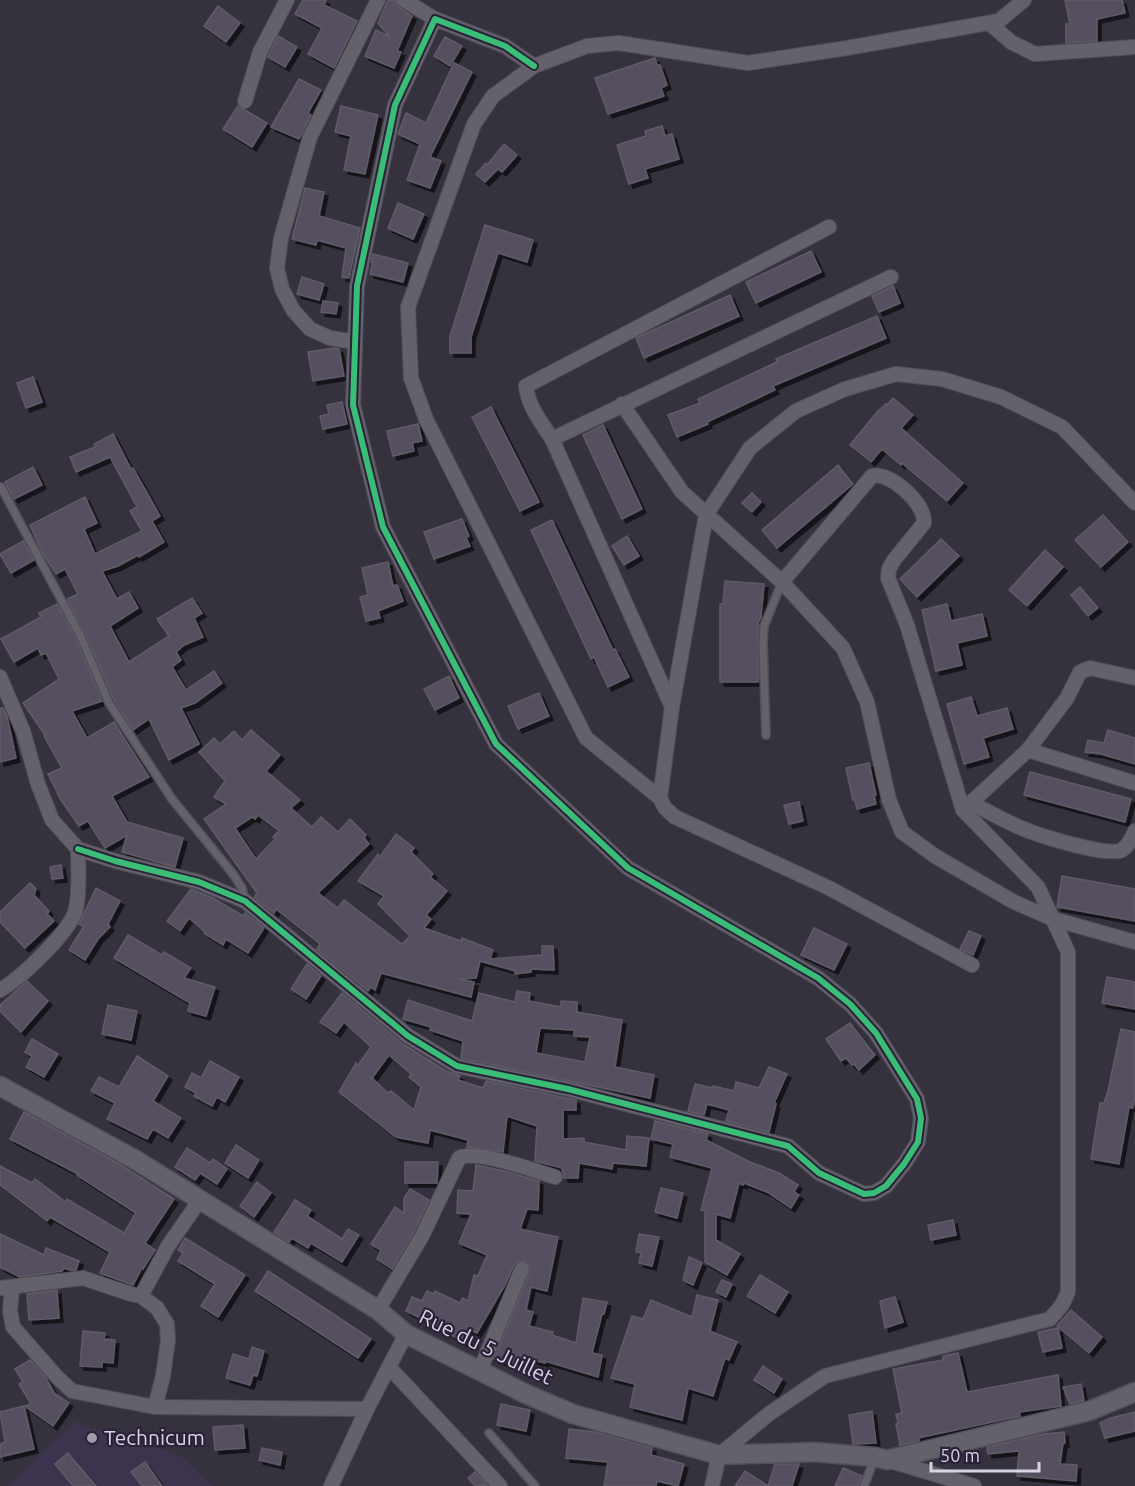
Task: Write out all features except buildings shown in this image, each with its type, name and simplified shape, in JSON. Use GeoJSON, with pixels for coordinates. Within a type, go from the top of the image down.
{"type":"FeatureCollection","features":[{"type":"Feature","properties":{"kind":"street"},"geometry":{"type":"LineString","coordinates":[[245,101],[260,52],[287,0]]}},
{"type":"Feature","properties":{"kind":"street"},"geometry":{"type":"LineString","coordinates":[[355,342],[330,338],[310,329],[293,310],[282,289],[277,268],[281,238],[310,137],[378,0]]}},
{"type":"Feature","properties":{"kind":"street"},"geometry":{"type":"LineString","coordinates":[[404,0],[435,19],[505,46],[534,66]]}},
{"type":"Feature","properties":{"kind":"street"},"geometry":{"type":"LineString","coordinates":[[972,965],[829,888],[675,817],[665,808],[660,798],[586,738],[426,420],[411,378],[408,307],[474,124],[493,96],[534,66],[587,46],[619,43],[748,63],[999,21],[1024,0]]}},
{"type":"Feature","properties":{"kind":"street"},"geometry":{"type":"LineString","coordinates":[[0,677],[23,731],[38,784],[52,820],[78,849],[115,861],[199,882],[245,902],[408,1036],[458,1066],[568,1089],[788,1146],[819,1173],[864,1194],[874,1193],[886,1186],[918,1142],[921,1118],[917,1099],[876,1033],[849,1004],[818,978],[628,868],[496,744],[383,527],[353,405],[357,286],[395,105],[435,19]]}},
{"type":"Feature","properties":{"kind":"street"},"geometry":{"type":"LineString","coordinates":[[989,23],[1011,42],[1035,54],[1135,47]]}},
{"type":"Feature","properties":{"kind":"street"},"geometry":{"type":"LineString","coordinates":[[672,707],[552,439],[532,407],[526,386],[829,227]]}},
{"type":"Feature","properties":{"kind":"street"},"geometry":{"type":"LineString","coordinates":[[552,439],[891,277]]}},
{"type":"Feature","properties":{"kind":"street"},"geometry":{"type":"LineString","coordinates":[[660,798],[672,707],[706,515],[750,448],[796,411],[845,389],[896,374],[942,379],[1001,397],[1062,427],[1135,503]]}},
{"type":"Feature","properties":{"kind":"street"},"geometry":{"type":"LineString","coordinates":[[622,404],[682,492],[782,582],[843,648],[867,702],[889,800],[902,832],[935,856],[1004,897],[1053,919],[1135,942]]}},
{"type":"Feature","properties":{"kind":"street"},"geometry":{"type":"LineString","coordinates":[[712,1486],[719,1455],[770,1413],[825,1376],[1050,1319],[1062,1305],[1068,1292],[1068,952],[1038,887],[967,806],[907,625],[888,578],[889,569],[924,520],[921,509],[907,491],[896,483],[877,475],[872,476],[782,582]]}},
{"type":"Feature","properties":{"kind":"street"},"geometry":{"type":"LineString","coordinates":[[967,806],[1028,750],[1066,699],[1080,672],[1090,668],[1135,678]]}},
{"type":"Feature","properties":{"kind":"street"},"geometry":{"type":"LineString","coordinates":[[1028,750],[1135,783]]}},
{"type":"Feature","properties":{"kind":"street"},"geometry":{"type":"LineString","coordinates":[[967,806],[1029,831],[1099,851],[1113,853],[1122,850],[1129,844],[1135,831]]}},
{"type":"Feature","properties":{"kind":"street"},"geometry":{"type":"LineString","coordinates":[[0,990],[40,957],[69,925],[76,911],[78,849]]}},
{"type":"Feature","properties":{"kind":"street","name":"Rue du 5 Juillet"},"geometry":{"type":"LineString","coordinates":[[0,1086],[134,1160],[200,1200],[378,1310],[406,1334],[526,1394],[573,1414],[719,1455],[814,1452],[881,1459],[974,1486]]}},
{"type":"Feature","properties":{"kind":"street"},"geometry":{"type":"LineString","coordinates":[[378,1310],[422,1236],[459,1158],[468,1155],[518,1164],[555,1177]]}},
{"type":"Feature","properties":{"kind":"street"},"geometry":{"type":"LineString","coordinates":[[141,1296],[168,1246],[200,1200]]}},
{"type":"Feature","properties":{"kind":"street"},"geometry":{"type":"LineString","coordinates":[[480,1370],[522,1269]]}},
{"type":"Feature","properties":{"kind":"street"},"geometry":{"type":"LineString","coordinates":[[155,1407],[168,1340],[167,1324],[158,1308],[141,1296],[83,1278],[6,1287],[13,1327],[72,1391],[155,1407],[367,1409]]}},
{"type":"Feature","properties":{"kind":"street"},"geometry":{"type":"LineString","coordinates":[[331,1486],[406,1334]]}},
{"type":"Feature","properties":{"kind":"street"},"geometry":{"type":"LineString","coordinates":[[389,1367],[500,1486]]}},
{"type":"Feature","properties":{"kind":"street"},"geometry":{"type":"LineString","coordinates":[[881,1459],[1089,1411],[1135,1392]]}},
{"type":"Feature","properties":{"kind":"lane"},"geometry":{"type":"LineString","coordinates":[[2,487],[80,635],[109,703],[172,799],[233,874],[242,888],[245,902]]}},
{"type":"Feature","properties":{"kind":"lane"},"geometry":{"type":"LineString","coordinates":[[766,735],[764,626],[782,582]]}},
{"type":"Feature","properties":{"kind":"lane"},"geometry":{"type":"LineString","coordinates":[[489,1433],[535,1486]]}},
{"type":"Feature","properties":{"kind":"lane"},"geometry":{"type":"LineString","coordinates":[[864,1486],[881,1459]]}},
{"type":"Feature","properties":{"kind":"shaded area","name":"Technicum"},"geometry":{"type":"Polygon","coordinates":[[[74,1422],[180,1455],[212,1486],[8,1486],[74,1422]]]}},
{"type":"Feature","properties":{"kind":"cycle path"},"geometry":{"type":"LineString","coordinates":[[78,849],[115,861],[199,882],[245,901],[408,1036],[457,1066],[568,1089],[788,1146],[819,1173],[864,1194],[874,1193],[886,1186],[918,1142],[921,1118],[917,1099],[876,1033],[850,1004],[818,978],[628,868],[496,744],[383,527],[353,405],[357,286],[395,105],[435,19],[505,46],[534,66]]}},
{"type":"Feature","properties":{"kind":"place","name":"Technicum"},"geometry":{"type":"Point","coordinates":[92,1438]}}]}
